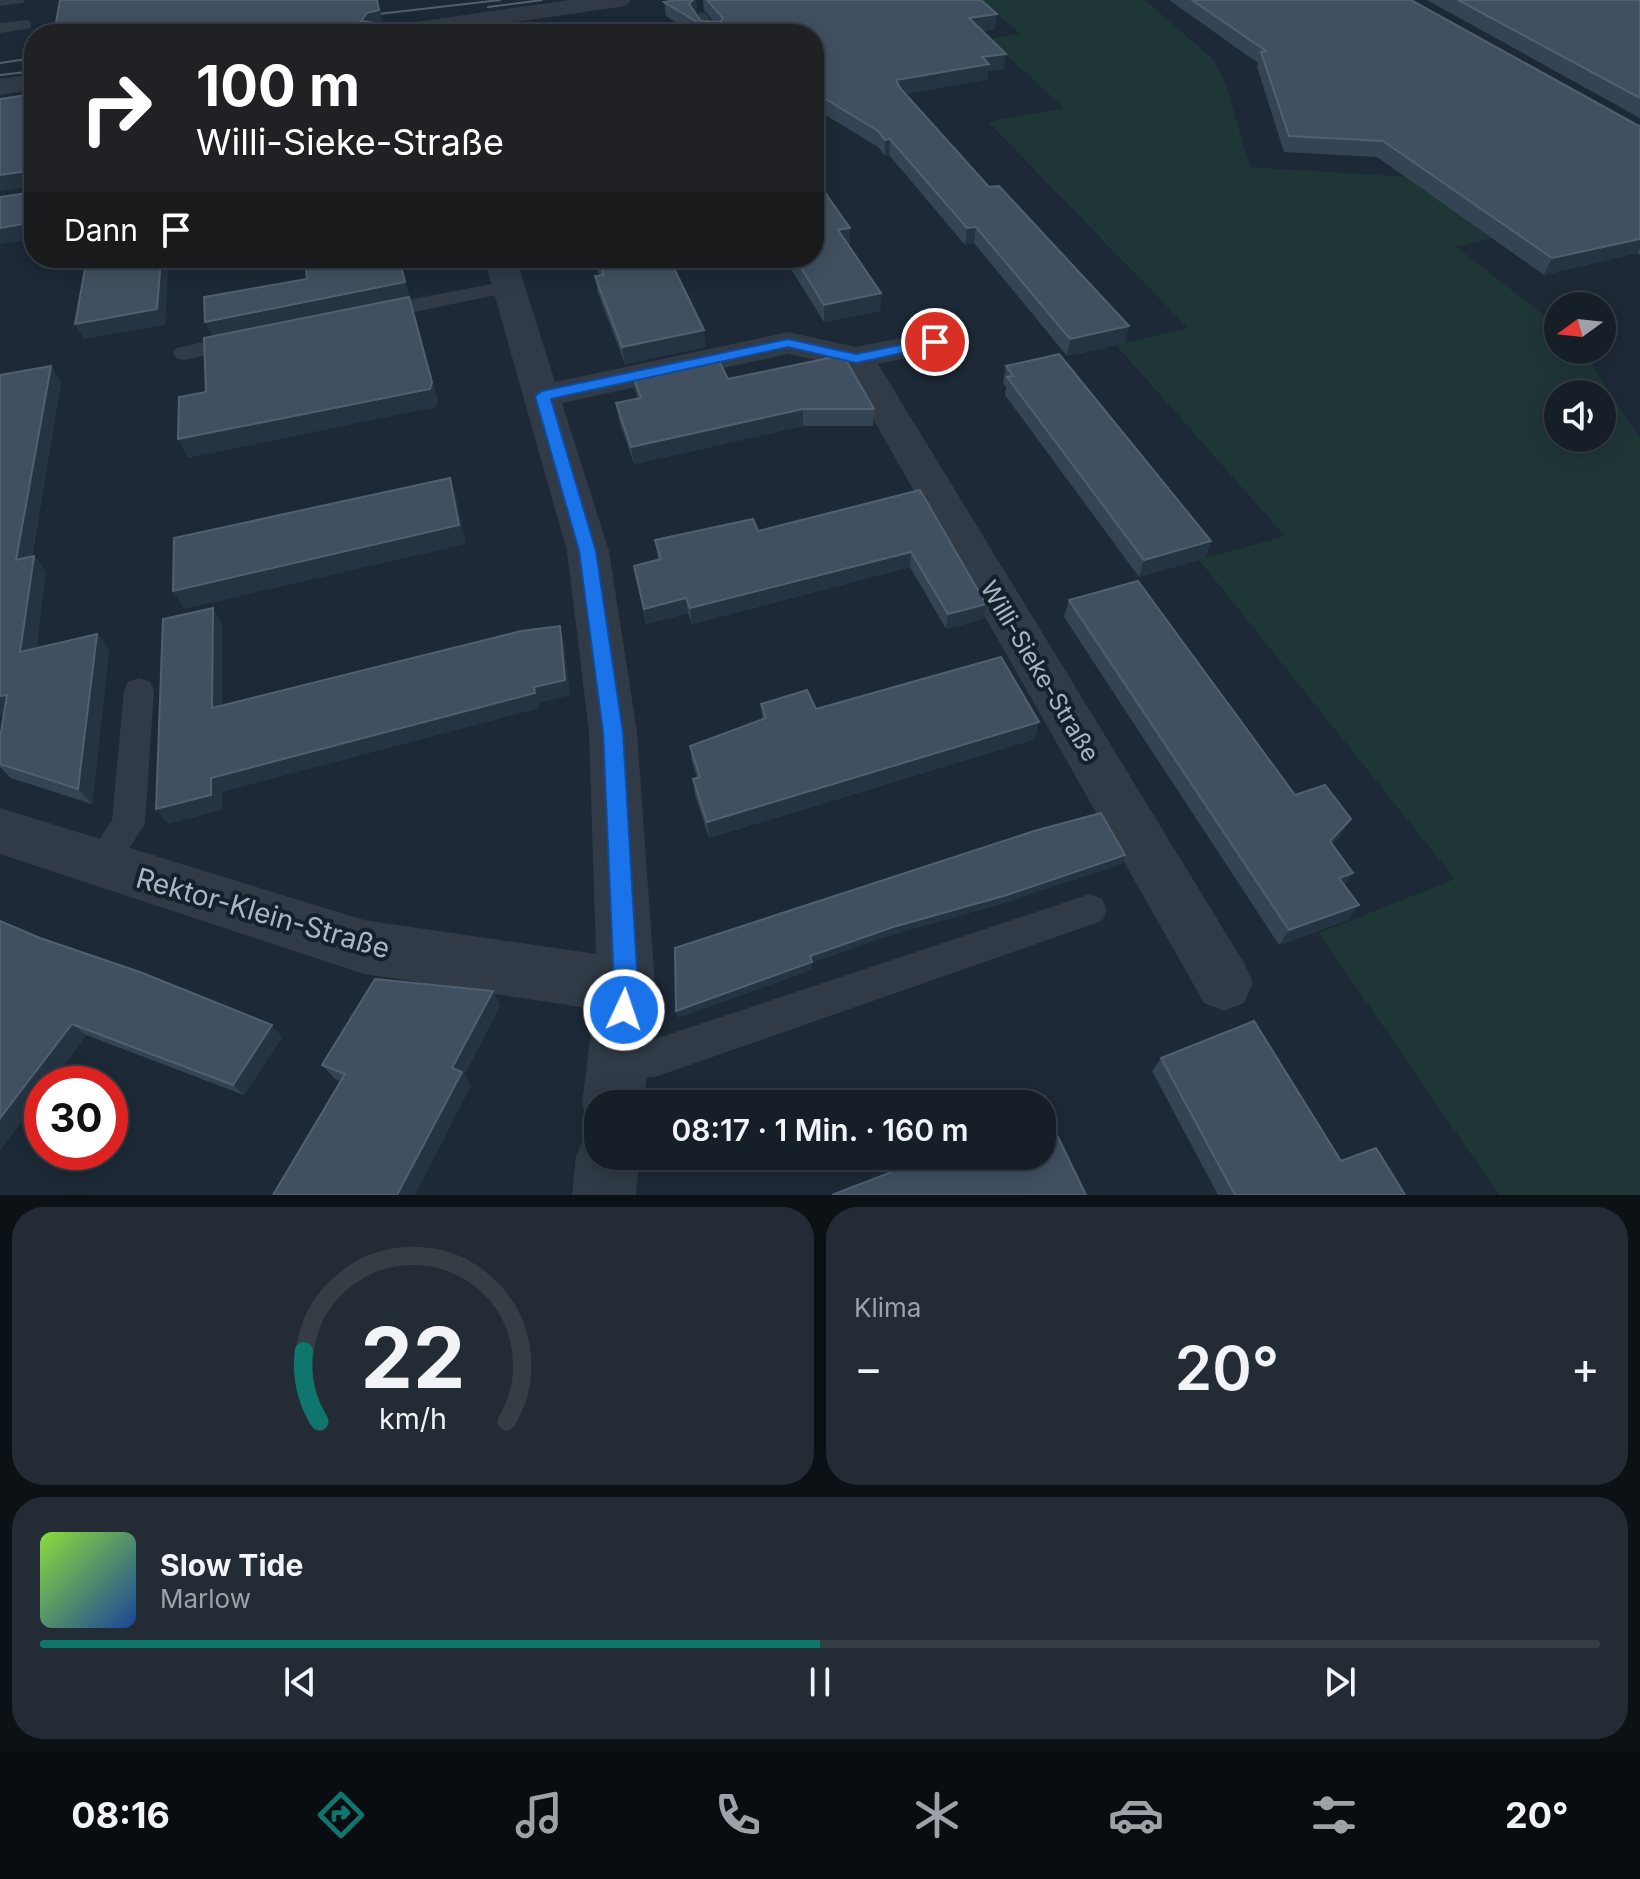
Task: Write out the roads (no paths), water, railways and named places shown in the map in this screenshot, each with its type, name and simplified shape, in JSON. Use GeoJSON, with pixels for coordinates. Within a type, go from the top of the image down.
{"type":"FeatureCollection","features":[{"type":"Feature","properties":{"kind":"street"},"geometry":{"type":"LineString","coordinates":[[469,24],[619,0]]}},
{"type":"Feature","properties":{"kind":"street"},"geometry":{"type":"LineString","coordinates":[[0,87],[24,83]]}},
{"type":"Feature","properties":{"kind":"street"},"geometry":{"type":"LineString","coordinates":[[504,272],[588,551],[611,716],[626,986],[615,1090]]}},
{"type":"Feature","properties":{"kind":"street"},"geometry":{"type":"LineString","coordinates":[[542,396],[788,343],[856,358],[935,342]]}},
{"type":"Feature","properties":{"kind":"street","name":"Willi-Sieke-Straße"},"geometry":{"type":"LineString","coordinates":[[856,358],[1224,983]]}},
{"type":"Feature","properties":{"kind":"street","name":"Rektor-Klein-Straße"},"geometry":{"type":"LineString","coordinates":[[0,831],[364,947],[626,986]]}},
{"type":"Feature","properties":{"kind":"street"},"geometry":{"type":"LineString","coordinates":[[604,1195],[607,1170]]}},
{"type":"Feature","properties":{"kind":"lane"},"geometry":{"type":"LineString","coordinates":[[0,2],[18,0]]}},
{"type":"Feature","properties":{"kind":"lane"},"geometry":{"type":"LineString","coordinates":[[701,17],[706,24]]}},
{"type":"Feature","properties":{"kind":"lane"},"geometry":{"type":"LineString","coordinates":[[0,28],[24,25]]}},
{"type":"Feature","properties":{"kind":"lane"},"geometry":{"type":"LineString","coordinates":[[353,318],[504,272]]}},
{"type":"Feature","properties":{"kind":"lane"},"geometry":{"type":"LineString","coordinates":[[184,353],[260,337]]}},
{"type":"Feature","properties":{"kind":"lane"},"geometry":{"type":"LineString","coordinates":[[99,865],[128,824],[139,690]]}},
{"type":"Feature","properties":{"kind":"lane"},"geometry":{"type":"LineString","coordinates":[[618,1058],[655,1058],[1090,910]]}},
{"type":"Feature","properties":{"kind":"tram line"},"geometry":{"type":"LineString","coordinates":[[361,16],[500,0]]}},
{"type":"Feature","properties":{"kind":"tram line"},"geometry":{"type":"LineString","coordinates":[[488,7],[542,0]]}},
{"type":"Feature","properties":{"kind":"tram line"},"geometry":{"type":"LineString","coordinates":[[0,63],[24,59]]}},
{"type":"Feature","properties":{"kind":"tram line"},"geometry":{"type":"LineString","coordinates":[[0,75],[24,72]]}}]}
